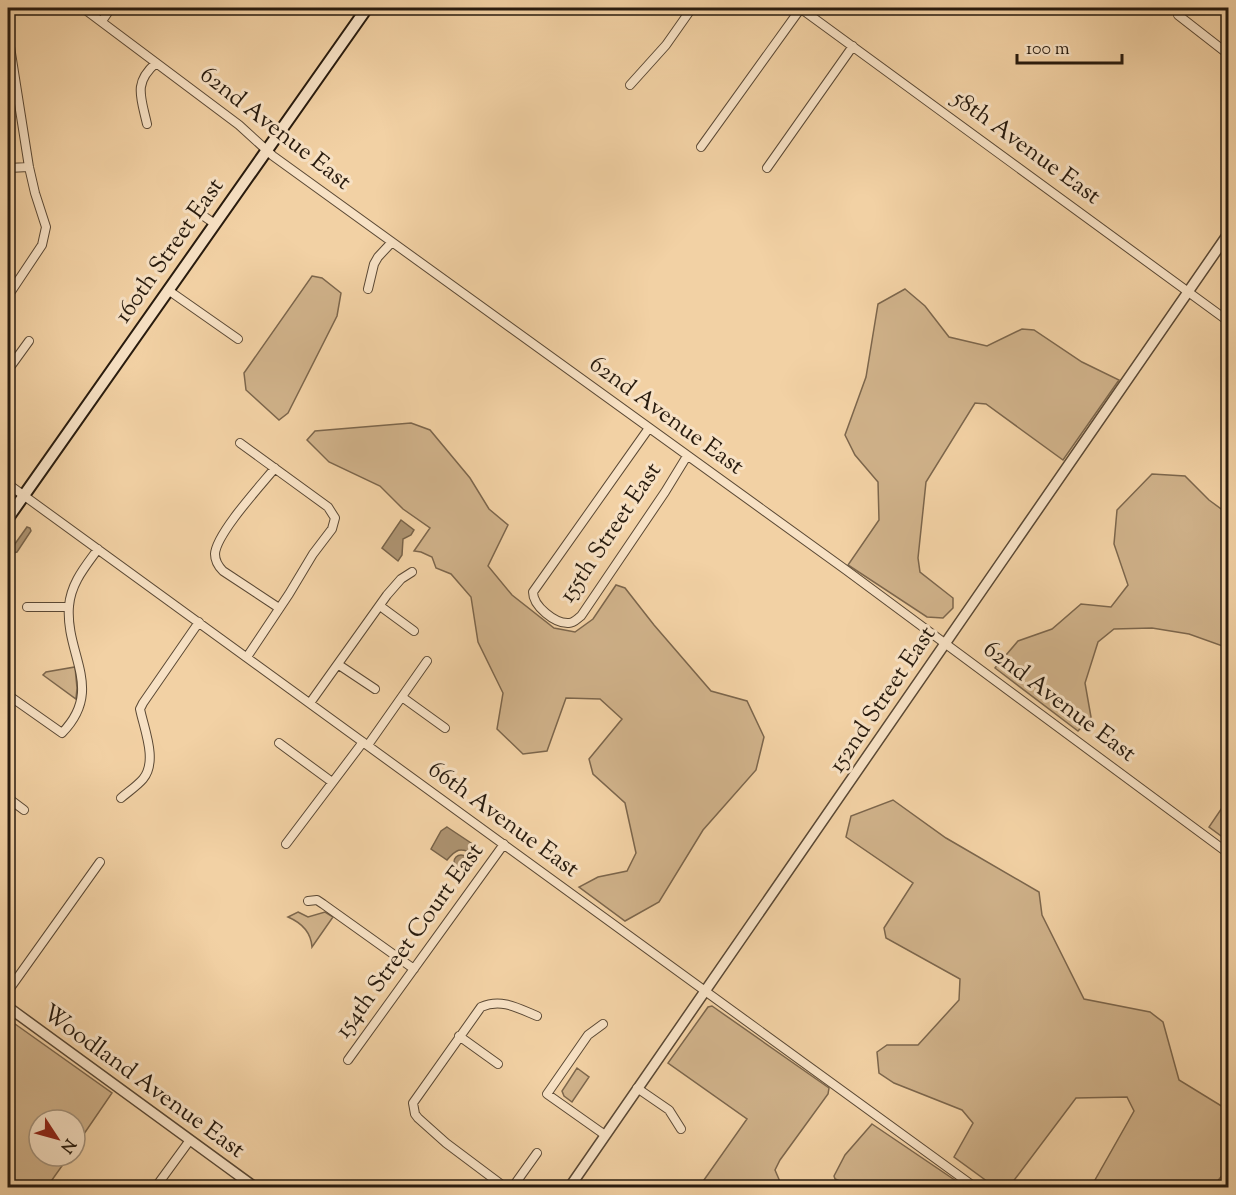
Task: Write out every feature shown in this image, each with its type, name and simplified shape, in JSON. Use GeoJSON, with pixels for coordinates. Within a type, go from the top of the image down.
{"type":"FeatureCollection","features":[{"type":"Feature","properties":{"kind":"main road","name":"160th Street East"},"geometry":{"type":"LineString","coordinates":[[8,518],[367,8]]}},
{"type":"Feature","properties":{"kind":"street","name":"62nd Avenue East"},"geometry":{"type":"LineString","coordinates":[[83,8],[239,125],[267,150],[946,643],[1228,853]]}},
{"type":"Feature","properties":{"kind":"street"},"geometry":{"type":"LineString","coordinates":[[102,21],[111,8]]}},
{"type":"Feature","properties":{"kind":"street"},"geometry":{"type":"LineString","coordinates":[[630,85],[666,45],[692,8]]}},
{"type":"Feature","properties":{"kind":"street"},"geometry":{"type":"LineString","coordinates":[[701,147],[801,8]]}},
{"type":"Feature","properties":{"kind":"street","name":"58th Avenue East"},"geometry":{"type":"LineString","coordinates":[[801,8],[1228,321]]}},
{"type":"Feature","properties":{"kind":"street"},"geometry":{"type":"LineString","coordinates":[[1178,15],[1228,54]]}},
{"type":"Feature","properties":{"kind":"street"},"geometry":{"type":"LineString","coordinates":[[8,34],[29,167],[46,227],[46,233],[38,252],[8,296]]}},
{"type":"Feature","properties":{"kind":"street"},"geometry":{"type":"LineString","coordinates":[[767,168],[853,46]]}},
{"type":"Feature","properties":{"kind":"street"},"geometry":{"type":"LineString","coordinates":[[147,124],[141,83],[146,72],[156,63]]}},
{"type":"Feature","properties":{"kind":"street"},"geometry":{"type":"LineString","coordinates":[[8,168],[29,167]]}},
{"type":"Feature","properties":{"kind":"street"},"geometry":{"type":"LineString","coordinates":[[195,210],[215,224]]}},
{"type":"Feature","properties":{"kind":"street","name":"152nd Street East"},"geometry":{"type":"LineString","coordinates":[[569,1188],[1228,234]]}},
{"type":"Feature","properties":{"kind":"street"},"geometry":{"type":"LineString","coordinates":[[368,289],[374,264],[392,242]]}},
{"type":"Feature","properties":{"kind":"street"},"geometry":{"type":"LineString","coordinates":[[168,290],[238,339]]}},
{"type":"Feature","properties":{"kind":"street"},"geometry":{"type":"LineString","coordinates":[[8,370],[29,341]]}},
{"type":"Feature","properties":{"kind":"street","name":"155th Street East"},"geometry":{"type":"LineString","coordinates":[[649,428],[533,592],[534,600],[543,610],[560,621],[572,623],[581,616],[687,456]]}},
{"type":"Feature","properties":{"kind":"street"},"geometry":{"type":"LineString","coordinates":[[240,443],[328,507],[335,518],[332,529],[313,554],[247,657]]}},
{"type":"Feature","properties":{"kind":"street"},"geometry":{"type":"LineString","coordinates":[[275,468],[238,513],[215,554],[219,567],[279,608]]}},
{"type":"Feature","properties":{"kind":"street","name":"66th Avenue East"},"geometry":{"type":"LineString","coordinates":[[8,484],[976,1188]]}},
{"type":"Feature","properties":{"kind":"street"},"geometry":{"type":"LineString","coordinates":[[8,695],[62,733],[74,721],[80,709],[82,682],[69,607],[77,578],[98,549]]}},
{"type":"Feature","properties":{"kind":"street"},"geometry":{"type":"LineString","coordinates":[[310,703],[401,579],[412,572]]}},
{"type":"Feature","properties":{"kind":"street"},"geometry":{"type":"LineString","coordinates":[[380,606],[414,630]]}},
{"type":"Feature","properties":{"kind":"street"},"geometry":{"type":"LineString","coordinates":[[27,607],[69,607]]}},
{"type":"Feature","properties":{"kind":"street"},"geometry":{"type":"LineString","coordinates":[[121,798],[143,779],[149,769],[149,749],[140,709],[142,703],[199,622]]}},
{"type":"Feature","properties":{"kind":"street"},"geometry":{"type":"LineString","coordinates":[[286,844],[332,782],[402,697],[427,661]]}},
{"type":"Feature","properties":{"kind":"street"},"geometry":{"type":"LineString","coordinates":[[339,664],[375,689]]}},
{"type":"Feature","properties":{"kind":"street"},"geometry":{"type":"LineString","coordinates":[[402,697],[445,728]]}},
{"type":"Feature","properties":{"kind":"street"},"geometry":{"type":"LineString","coordinates":[[279,743],[332,782]]}},
{"type":"Feature","properties":{"kind":"street"},"geometry":{"type":"LineString","coordinates":[[8,798],[24,810]]}},
{"type":"Feature","properties":{"kind":"street","name":"154th Street Court East"},"geometry":{"type":"LineString","coordinates":[[348,1060],[504,844]]}},
{"type":"Feature","properties":{"kind":"street"},"geometry":{"type":"LineString","coordinates":[[8,991],[100,862]]}},
{"type":"Feature","properties":{"kind":"street"},"geometry":{"type":"LineString","coordinates":[[308,901],[317,900],[323,903],[414,969]]}},
{"type":"Feature","properties":{"kind":"street"},"geometry":{"type":"LineString","coordinates":[[506,1188],[446,1143],[414,1112],[414,1101],[481,1007],[495,1002],[537,1016]]}},
{"type":"Feature","properties":{"kind":"street","name":"Woodland Avenue East"},"geometry":{"type":"LineString","coordinates":[[8,1007],[256,1188]]}},
{"type":"Feature","properties":{"kind":"street"},"geometry":{"type":"LineString","coordinates":[[603,1024],[588,1035],[548,1094],[605,1135]]}},
{"type":"Feature","properties":{"kind":"street"},"geometry":{"type":"LineString","coordinates":[[459,1036],[498,1064]]}},
{"type":"Feature","properties":{"kind":"street"},"geometry":{"type":"LineString","coordinates":[[638,1088],[669,1110],[681,1129]]}},
{"type":"Feature","properties":{"kind":"street"},"geometry":{"type":"LineString","coordinates":[[155,1188],[190,1140]]}},
{"type":"Feature","properties":{"kind":"street"},"geometry":{"type":"LineString","coordinates":[[512,1188],[537,1153]]}},
{"type":"Feature","properties":{"kind":"shaded area"},"geometry":{"type":"Polygon","coordinates":[[[312,276],[322,278],[341,293],[337,316],[288,413],[279,420],[246,390],[244,373],[312,276]]]}},
{"type":"Feature","properties":{"kind":"shaded area"},"geometry":{"type":"Polygon","coordinates":[[[905,289],[925,306],[949,337],[987,346],[1022,329],[1034,330],[1082,362],[1119,380],[1063,460],[986,404],[975,403],[926,482],[918,558],[920,572],[953,598],[953,608],[943,618],[927,617],[848,565],[879,520],[878,482],[855,455],[845,435],[866,377],[878,304],[905,289]]]}},
{"type":"Feature","properties":{"kind":"shaded area"},"geometry":{"type":"Polygon","coordinates":[[[411,423],[430,430],[470,478],[489,509],[508,525],[488,566],[512,595],[554,628],[575,632],[593,619],[616,585],[625,588],[711,691],[747,701],[764,737],[756,770],[703,830],[659,902],[625,921],[579,887],[598,877],[627,871],[636,853],[625,803],[593,774],[589,759],[622,719],[600,699],[566,698],[547,751],[523,754],[497,729],[503,693],[478,642],[471,597],[451,574],[436,568],[432,557],[414,551],[430,528],[403,509],[380,486],[329,462],[307,440],[315,431],[411,423]]]}},
{"type":"Feature","properties":{"kind":"shaded area"},"geometry":{"type":"Polygon","coordinates":[[[1152,474],[1185,476],[1209,500],[1228,514],[1228,648],[1189,634],[1152,628],[1114,629],[1098,642],[1085,683],[1091,717],[1078,731],[995,668],[1018,641],[1052,629],[1081,604],[1111,607],[1128,585],[1114,544],[1117,510],[1152,474]]]}},
{"type":"Feature","properties":{"kind":"shaded area"},"geometry":{"type":"Polygon","coordinates":[[[401,520],[414,530],[411,535],[403,539],[402,555],[398,561],[382,548],[401,520]]]}},
{"type":"Feature","properties":{"kind":"shaded area"},"geometry":{"type":"Polygon","coordinates":[[[27,527],[31,531],[17,552],[13,553],[12,548],[27,527]]]}},
{"type":"Feature","properties":{"kind":"shaded area"},"geometry":{"type":"Polygon","coordinates":[[[75,667],[76,699],[43,675],[46,672],[75,667]]]}},
{"type":"Feature","properties":{"kind":"shaded area"},"geometry":{"type":"Polygon","coordinates":[[[1228,799],[1228,841],[1209,827],[1228,799]]]}},
{"type":"Feature","properties":{"kind":"shaded area"},"geometry":{"type":"Polygon","coordinates":[[[893,800],[946,838],[1039,892],[1042,915],[1084,999],[1150,1012],[1163,1022],[1179,1080],[1228,1110],[1228,1169],[1213,1187],[1091,1187],[1134,1111],[1127,1097],[1076,1098],[1009,1187],[995,1187],[954,1157],[973,1123],[962,1110],[894,1083],[879,1073],[877,1052],[887,1045],[918,1045],[959,1000],[960,979],[886,938],[884,928],[913,883],[846,837],[851,816],[893,800]]]}},
{"type":"Feature","properties":{"kind":"shaded area"},"geometry":{"type":"Polygon","coordinates":[[[447,827],[477,847],[479,852],[460,850],[447,860],[431,849],[441,831],[447,827]]]}},
{"type":"Feature","properties":{"kind":"shaded area"},"geometry":{"type":"Polygon","coordinates":[[[458,855],[464,855],[468,862],[464,869],[458,869],[454,865],[454,859],[458,855]]]}},
{"type":"Feature","properties":{"kind":"shaded area"},"geometry":{"type":"Polygon","coordinates":[[[298,912],[308,917],[325,912],[333,917],[312,947],[305,929],[288,917],[298,912]]]}},
{"type":"Feature","properties":{"kind":"shaded area"},"geometry":{"type":"Polygon","coordinates":[[[712,1006],[829,1088],[828,1094],[775,1170],[781,1184],[788,1187],[699,1187],[747,1119],[668,1063],[708,1007],[712,1006]]]}},
{"type":"Feature","properties":{"kind":"shaded area"},"geometry":{"type":"Polygon","coordinates":[[[8,1019],[112,1093],[87,1129],[87,1108],[27,1108],[27,1168],[60,1168],[47,1187],[8,1187],[8,1019]]]}},
{"type":"Feature","properties":{"kind":"shaded area"},"geometry":{"type":"Polygon","coordinates":[[[577,1068],[589,1077],[572,1102],[564,1096],[562,1091],[577,1068]]]}},
{"type":"Feature","properties":{"kind":"shaded area"},"geometry":{"type":"Polygon","coordinates":[[[872,1124],[965,1187],[855,1187],[835,1179],[834,1176],[845,1155],[872,1124]]]}}]}
